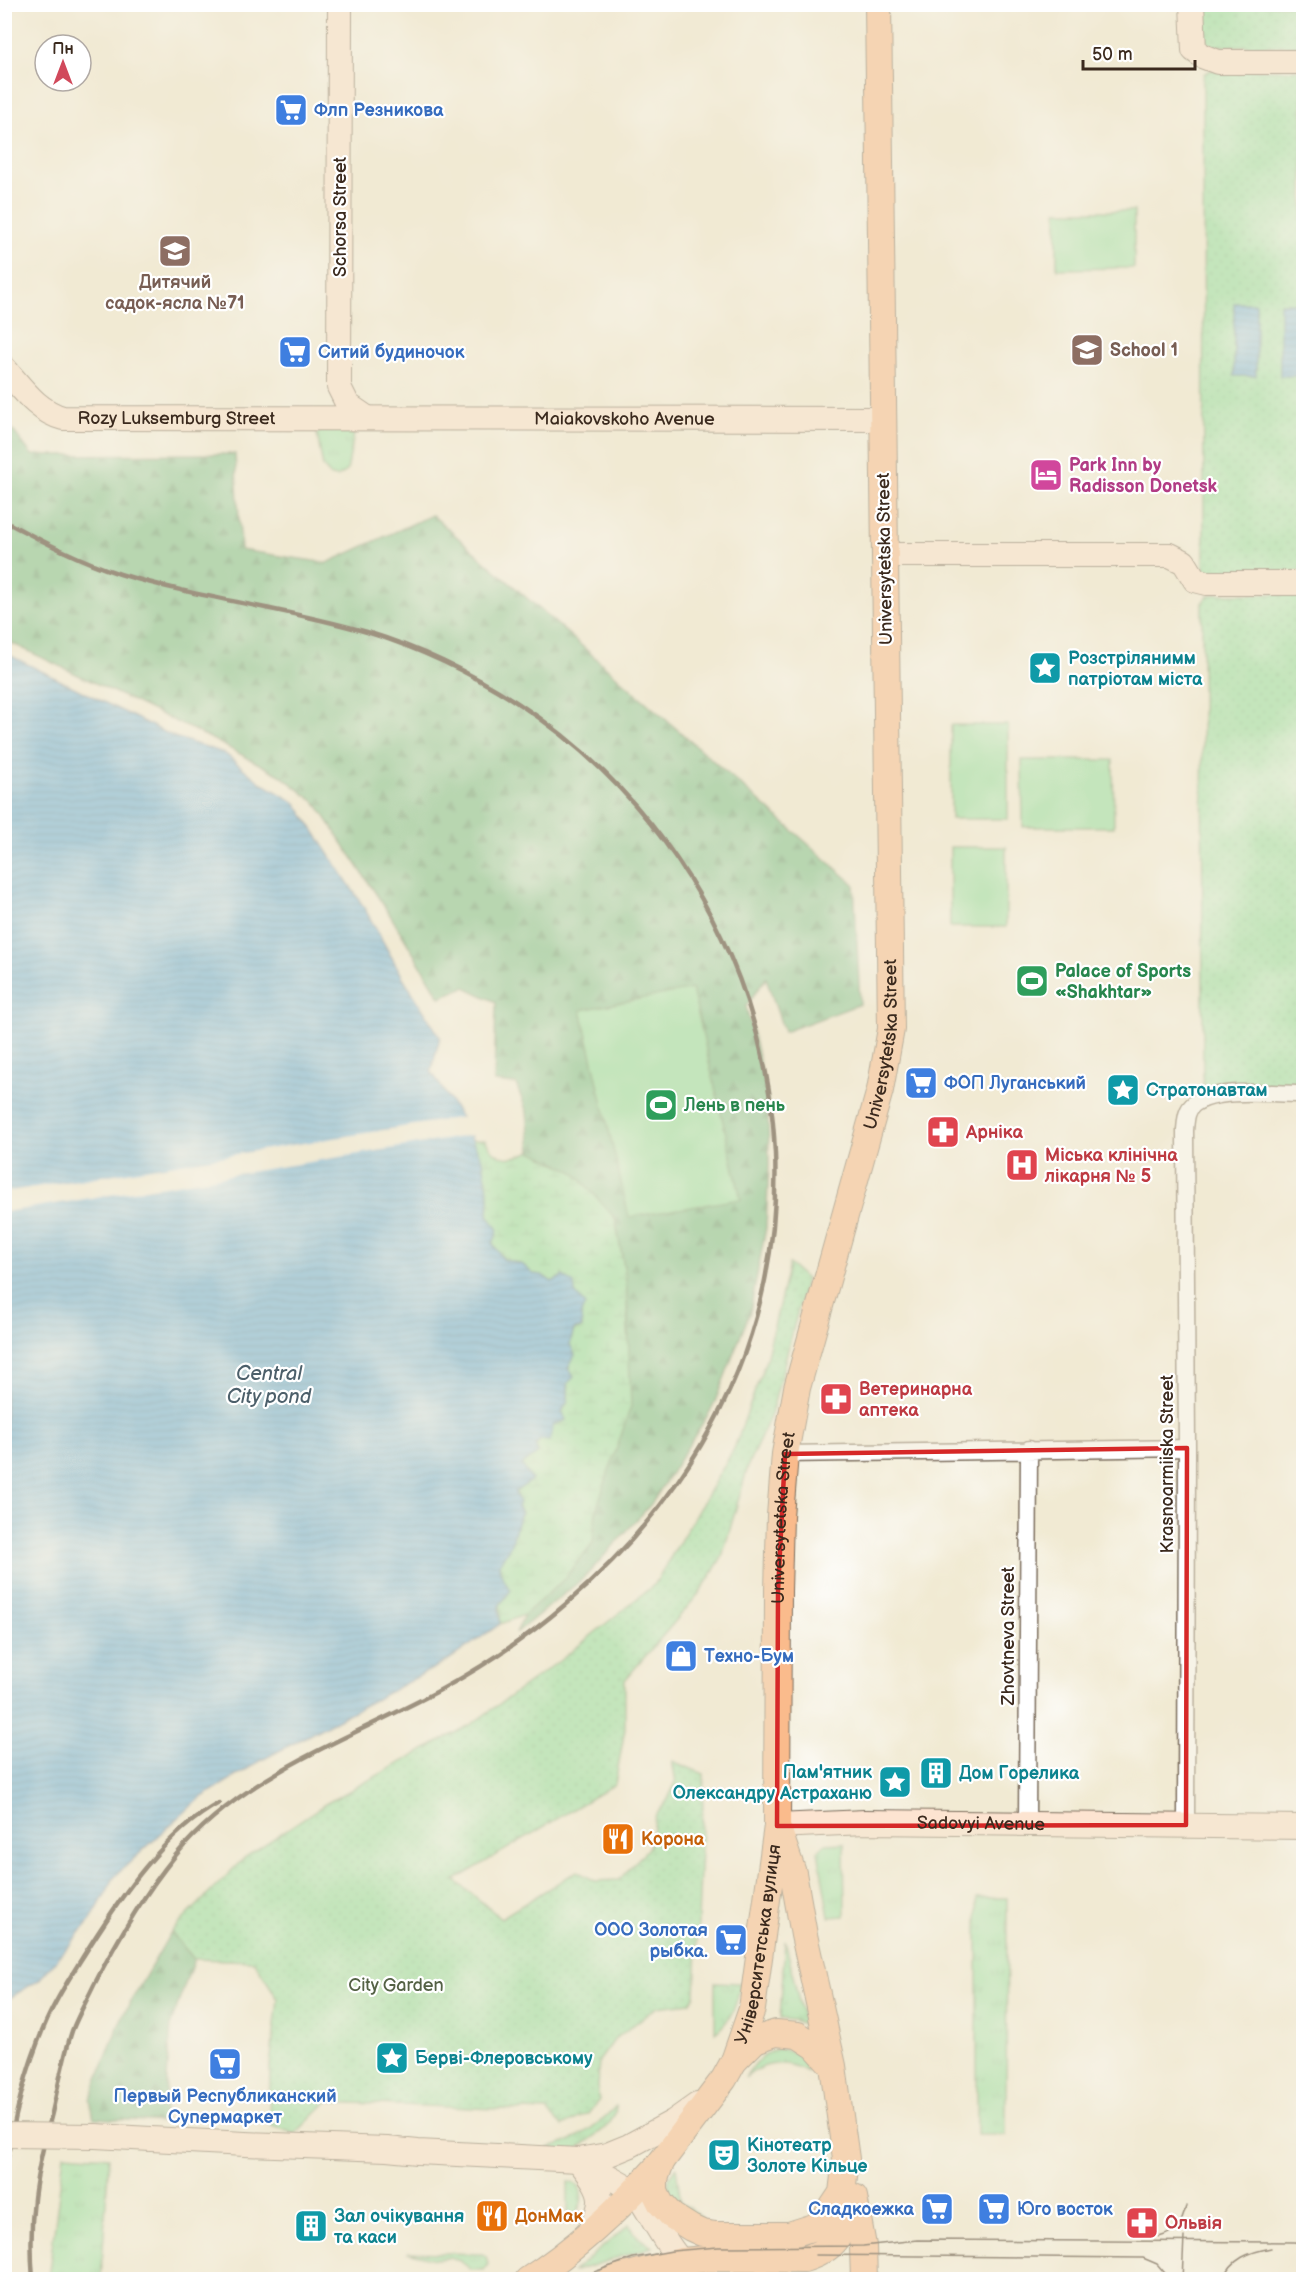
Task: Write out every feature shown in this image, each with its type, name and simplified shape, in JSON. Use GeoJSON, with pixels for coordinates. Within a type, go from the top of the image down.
{"type":"FeatureCollection","features":[{"type":"Feature","properties":{"kind":"main road","name":"Universytetska Street"},"geometry":{"type":"LineString","coordinates":[[833,2066],[804,1935],[793,1873],[777,1826],[778,1591],[780,1516],[785,1454],[797,1388],[880,1090],[891,1029],[878,4]]}},
{"type":"Feature","properties":{"kind":"main road","name":"Університетська вулиця"},"geometry":{"type":"LineString","coordinates":[[716,2085],[752,2009],[777,1826]]}},
{"type":"Feature","properties":{"kind":"main road"},"geometry":{"type":"LineString","coordinates":[[528,2280],[552,2265],[635,2191],[661,2162],[716,2085],[755,2040],[776,2033],[798,2035],[815,2046],[833,2066],[846,2159],[863,2246],[863,2268]]}},
{"type":"Feature","properties":{"kind":"main road"},"geometry":{"type":"LineString","coordinates":[[661,2162],[655,2179],[655,2192],[661,2204],[672,2216],[691,2228],[716,2235],[789,2235],[814,2227],[832,2211],[842,2193],[846,2159]]}},
{"type":"Feature","properties":{"kind":"main road"},"geometry":{"type":"LineString","coordinates":[[610,2280],[681,2261],[717,2258],[783,2270],[804,2259],[818,2255],[832,2247],[841,2231],[846,2214],[846,2159]]}},
{"type":"Feature","properties":{"kind":"street","name":"Schorsa Street"},"geometry":{"type":"LineString","coordinates":[[339,387],[340,4]]}},
{"type":"Feature","properties":{"kind":"street"},"geometry":{"type":"LineString","coordinates":[[1192,4],[1194,50],[1202,56],[1218,62],[1304,62]]}},
{"type":"Feature","properties":{"kind":"street","name":"Rozy Luksemburg Street"},"geometry":{"type":"LineString","coordinates":[[4,368],[40,408],[50,415],[63,418],[367,418]]}},
{"type":"Feature","properties":{"kind":"street"},"geometry":{"type":"LineString","coordinates":[[339,387],[348,405],[367,418]]}},
{"type":"Feature","properties":{"kind":"street"},"geometry":{"type":"LineString","coordinates":[[318,418],[335,405],[339,387]]}},
{"type":"Feature","properties":{"kind":"street","name":"Maiakovskoho Avenue"},"geometry":{"type":"LineString","coordinates":[[367,418],[883,419]]}},
{"type":"Feature","properties":{"kind":"street"},"geometry":{"type":"LineString","coordinates":[[885,555],[1170,555],[1184,562],[1195,580],[1207,583],[1304,583]]}},
{"type":"Feature","properties":{"kind":"street","name":"Krasnoarmiiska Street"},"geometry":{"type":"LineString","coordinates":[[1186,1825],[1185,1130],[1187,1113],[1193,1105],[1207,1097],[1233,1094],[1304,1094]]}},
{"type":"Feature","properties":{"kind":"street"},"geometry":{"type":"LineString","coordinates":[[785,1454],[1187,1448]]}},
{"type":"Feature","properties":{"kind":"street","name":"Zhovtneva Street"},"geometry":{"type":"LineString","coordinates":[[1027,1824],[1029,1449]]}},
{"type":"Feature","properties":{"kind":"street","name":"Sadovyi Avenue"},"geometry":{"type":"LineString","coordinates":[[777,1826],[861,1822],[1304,1827]]}},
{"type":"Feature","properties":{"kind":"street"},"geometry":{"type":"LineString","coordinates":[[4,2135],[94,2136],[579,2160],[607,2155],[629,2146],[681,2117],[716,2085]]}},
{"type":"Feature","properties":{"kind":"street"},"geometry":{"type":"LineString","coordinates":[[579,2160],[635,2191],[672,2216]]}},
{"type":"Feature","properties":{"kind":"street"},"geometry":{"type":"LineString","coordinates":[[579,2160],[599,2186],[602,2201],[598,2216],[588,2234]]}},
{"type":"Feature","properties":{"kind":"street"},"geometry":{"type":"LineString","coordinates":[[635,2191],[656,2221],[672,2251],[681,2261]]}},
{"type":"Feature","properties":{"kind":"highlighted area"},"geometry":{"type":"Polygon","coordinates":[[[1187,1448],[1186,1825],[777,1826],[778,1591],[785,1454],[1187,1448]]]}},
{"type":"Feature","properties":{"kind":"green space"},"geometry":{"type":"Polygon","coordinates":[[[1203,5],[1303,5],[1303,46],[1213,46],[1208,43],[1203,34],[1203,5]]]}},
{"type":"Feature","properties":{"kind":"green space"},"geometry":{"type":"Polygon","coordinates":[[[1211,70],[1303,70],[1303,572],[1209,572],[1204,569],[1203,81],[1204,74],[1211,70]]]}},
{"type":"Feature","properties":{"kind":"green space"},"geometry":{"type":"Polygon","coordinates":[[[1057,211],[1134,211],[1134,268],[1057,269],[1057,211]]]}},
{"type":"Feature","properties":{"kind":"green space"},"geometry":{"type":"Polygon","coordinates":[[[4,419],[32,455],[235,454],[241,550],[327,563],[432,515],[854,884],[860,1004],[784,1032],[766,978],[746,1006],[768,1098],[769,1165],[766,1228],[750,1312],[713,1407],[652,1503],[585,1577],[516,1633],[524,1615],[563,1580],[593,1543],[596,1510],[611,1461],[629,1334],[626,1278],[615,1218],[574,1172],[531,1151],[527,1112],[516,1084],[494,1082],[496,1002],[465,987],[440,997],[390,915],[316,803],[280,775],[208,737],[5,640],[4,419]]]}},
{"type":"Feature","properties":{"kind":"green space"},"geometry":{"type":"Polygon","coordinates":[[[323,429],[347,429],[354,434],[347,471],[337,477],[331,476],[323,467],[317,434],[323,429]]]}},
{"type":"Feature","properties":{"kind":"green space"},"geometry":{"type":"Polygon","coordinates":[[[1216,594],[1303,594],[1303,1086],[1203,1085],[1202,603],[1208,596],[1216,594]]]}},
{"type":"Feature","properties":{"kind":"green space"},"geometry":{"type":"Polygon","coordinates":[[[951,725],[1008,725],[1008,819],[951,819],[951,725]]]}},
{"type":"Feature","properties":{"kind":"green space"},"geometry":{"type":"Polygon","coordinates":[[[1022,760],[1113,760],[1114,827],[1023,827],[1022,760]]]}},
{"type":"Feature","properties":{"kind":"green space"},"geometry":{"type":"Polygon","coordinates":[[[950,847],[1006,847],[1006,927],[950,927],[950,847]]]}},
{"type":"Feature","properties":{"kind":"green space","name":"Лень в пень"},"geometry":{"type":"Polygon","coordinates":[[[692,989],[741,1199],[629,1217],[581,1010],[692,989]]]}},
{"type":"Feature","properties":{"kind":"green space"},"geometry":{"type":"Polygon","coordinates":[[[472,1140],[485,1140],[494,1152],[505,1157],[531,1151],[574,1172],[615,1218],[626,1278],[631,1406],[596,1510],[593,1543],[563,1580],[524,1615],[500,1624],[500,1560],[512,1539],[516,1520],[522,1512],[517,1507],[515,1492],[522,1465],[538,1453],[535,1446],[562,1412],[568,1400],[570,1344],[574,1329],[582,1328],[581,1313],[552,1282],[542,1275],[533,1274],[523,1265],[503,1259],[493,1244],[488,1215],[489,1196],[472,1140]]]}},
{"type":"Feature","properties":{"kind":"green space","name":"City Garden"},"geometry":{"type":"Polygon","coordinates":[[[789,1264],[806,1279],[771,1415],[749,1463],[722,1557],[701,1591],[625,1680],[625,1729],[615,1784],[455,1880],[501,1918],[577,1871],[595,1881],[619,1880],[649,1847],[655,1816],[667,1801],[676,1782],[672,1761],[704,1774],[695,1996],[690,2003],[657,2007],[615,2039],[599,2061],[597,2087],[599,2100],[588,2114],[562,2126],[547,2111],[327,2102],[295,2134],[269,2124],[270,2066],[278,1999],[254,1961],[194,1959],[171,1932],[244,1858],[325,1804],[470,1725],[562,1659],[655,1584],[734,1449],[766,1360],[789,1264]]]}},
{"type":"Feature","properties":{"kind":"green space"},"geometry":{"type":"Polygon","coordinates":[[[844,1843],[845,1916],[829,1917],[818,1851],[825,1844],[844,1843]]]}},
{"type":"Feature","properties":{"kind":"green space"},"geometry":{"type":"Polygon","coordinates":[[[977,1898],[1007,1898],[1006,2135],[977,2135],[977,1898]]]}},
{"type":"Feature","properties":{"kind":"green space"},"geometry":{"type":"Polygon","coordinates":[[[171,1932],[194,1959],[171,2024],[164,2122],[94,2118],[90,2100],[113,2039],[124,2013],[171,1932]]]}},
{"type":"Feature","properties":{"kind":"green space"},"geometry":{"type":"Polygon","coordinates":[[[785,1940],[804,2024],[780,2019],[785,1940]]]}},
{"type":"Feature","properties":{"kind":"green space"},"geometry":{"type":"Polygon","coordinates":[[[715,1982],[740,1983],[733,2011],[715,2033],[715,1982]]]}},
{"type":"Feature","properties":{"kind":"green space"},"geometry":{"type":"Polygon","coordinates":[[[777,2049],[797,2054],[804,2061],[808,2072],[792,2065],[775,2064],[760,2068],[745,2078],[762,2057],[777,2049]]]}},
{"type":"Feature","properties":{"kind":"green space"},"geometry":{"type":"Polygon","coordinates":[[[616,2106],[615,2114],[606,2127],[573,2154],[548,2148],[558,2146],[585,2133],[616,2106]]]}},
{"type":"Feature","properties":{"kind":"green space"},"geometry":{"type":"Polygon","coordinates":[[[64,2154],[109,2157],[101,2279],[48,2279],[64,2154]]]}},
{"type":"Feature","properties":{"kind":"green space"},"geometry":{"type":"Polygon","coordinates":[[[676,2167],[681,2203],[699,2214],[703,2222],[686,2213],[669,2193],[670,2176],[676,2167]]]}},
{"type":"Feature","properties":{"kind":"green space"},"geometry":{"type":"Polygon","coordinates":[[[568,2182],[579,2186],[582,2196],[576,2215],[568,2222],[568,2182]]]}},
{"type":"Feature","properties":{"kind":"green space"},"geometry":{"type":"Polygon","coordinates":[[[629,2225],[638,2237],[652,2247],[572,2272],[629,2225]]]}},
{"type":"Feature","properties":{"kind":"green space"},"geometry":{"type":"Polygon","coordinates":[[[408,2252],[482,2254],[486,2256],[488,2264],[484,2270],[472,2270],[460,2261],[449,2258],[435,2259],[408,2252]]]}},
{"type":"Feature","properties":{"kind":"water"},"geometry":{"type":"Polygon","coordinates":[[[1234,303],[1256,303],[1256,376],[1234,376],[1234,303]]]}},
{"type":"Feature","properties":{"kind":"water"},"geometry":{"type":"Polygon","coordinates":[[[1280,303],[1302,303],[1302,376],[1280,376],[1280,303]]]}},
{"type":"Feature","properties":{"kind":"water","name":"Central City pond"},"geometry":{"type":"Polygon","coordinates":[[[5,653],[174,737],[224,753],[260,782],[296,803],[363,906],[440,1037],[431,1071],[469,1130],[483,1161],[489,1196],[488,1215],[498,1230],[493,1244],[503,1259],[523,1265],[533,1274],[542,1275],[552,1282],[563,1276],[574,1284],[575,1293],[585,1305],[581,1313],[582,1328],[574,1329],[570,1344],[575,1355],[568,1368],[574,1377],[568,1383],[568,1400],[562,1412],[566,1420],[553,1425],[550,1441],[540,1440],[535,1446],[538,1453],[522,1465],[532,1480],[515,1492],[519,1502],[517,1507],[522,1512],[513,1539],[499,1568],[511,1590],[499,1606],[500,1624],[447,1661],[262,1760],[199,1799],[115,1876],[91,1920],[39,1980],[5,2001],[5,653]]]}},
{"type":"Feature","properties":{"kind":"pier"},"geometry":{"type":"Polygon","coordinates":[[[464,1117],[473,1135],[5,1212],[5,1192],[464,1117]]]}},
{"type":"Feature","properties":{"kind":"tram line"},"geometry":{"type":"LineString","coordinates":[[1159,2237],[1170,2233],[1178,2226],[1186,2206]]}},
{"type":"Feature","properties":{"kind":"tram line"},"geometry":{"type":"LineString","coordinates":[[1182,2280],[1184,2237]]}},
{"type":"Feature","properties":{"kind":"tram line"},"geometry":{"type":"LineString","coordinates":[[572,2280],[633,2258],[672,2251],[718,2247],[863,2246],[917,2240],[1294,2242],[1304,2244]]}},
{"type":"Feature","properties":{"kind":"tram line"},"geometry":{"type":"LineString","coordinates":[[1223,2280],[1226,2272],[1236,2261],[1271,2248]]}},
{"type":"Feature","properties":{"kind":"tram line"},"geometry":{"type":"LineString","coordinates":[[815,2255],[1143,2258],[1157,2264],[1171,2280]]}},
{"type":"Feature","properties":{"kind":"railway"},"geometry":{"type":"LineString","coordinates":[[4,521],[76,557],[120,574],[181,590],[306,616],[367,632],[406,646],[463,671],[499,691],[589,758],[651,824],[701,898],[739,979],[764,1065],[775,1154],[771,1244],[751,1334],[737,1373],[700,1447],[678,1481],[626,1546],[553,1615],[475,1670],[442,1689],[300,1760],[233,1802],[203,1827],[175,1856],[141,1902],[103,1968],[77,2019],[69,2041],[45,2138],[34,2197],[31,2237],[33,2280]]}},
{"type":"Feature","properties":{"kind":"railway"},"geometry":{"type":"LineString","coordinates":[[4,2180],[25,2079],[38,2041],[60,1993],[130,1886],[162,1848],[180,1831],[219,1803]]}},
{"type":"Feature","properties":{"kind":"place","name":"Флп Резникова"},"geometry":{"type":"Point","coordinates":[291,110]}},
{"type":"Feature","properties":{"kind":"place","name":"Дитячий садок-ясла №71"},"geometry":{"type":"Point","coordinates":[175,251]}},
{"type":"Feature","properties":{"kind":"place","name":"School 1"},"geometry":{"type":"Point","coordinates":[1087,350]}},
{"type":"Feature","properties":{"kind":"place","name":"Ситий будиночок"},"geometry":{"type":"Point","coordinates":[295,352]}},
{"type":"Feature","properties":{"kind":"place","name":"Park Inn by Radisson Donetsk"},"geometry":{"type":"Point","coordinates":[1046,475]}},
{"type":"Feature","properties":{"kind":"place","name":"Розстрілянимм патріотам міста"},"geometry":{"type":"Point","coordinates":[1045,668]}},
{"type":"Feature","properties":{"kind":"place","name":"Palace of Sports «Shakhtar»"},"geometry":{"type":"Point","coordinates":[1032,981]}},
{"type":"Feature","properties":{"kind":"place","name":"ФОП Луганський"},"geometry":{"type":"Point","coordinates":[921,1083]}},
{"type":"Feature","properties":{"kind":"place","name":"Стратонавтам"},"geometry":{"type":"Point","coordinates":[1123,1090]}},
{"type":"Feature","properties":{"kind":"place","name":"Лень в пень"},"geometry":{"type":"Point","coordinates":[661,1105]}},
{"type":"Feature","properties":{"kind":"place","name":"Арніка"},"geometry":{"type":"Point","coordinates":[943,1132]}},
{"type":"Feature","properties":{"kind":"place","name":"Міська клінічна лікарня № 5"},"geometry":{"type":"Point","coordinates":[1022,1165]}},
{"type":"Feature","properties":{"kind":"place","name":"Ветеринарна аптека"},"geometry":{"type":"Point","coordinates":[836,1399]}},
{"type":"Feature","properties":{"kind":"place","name":"Техно-Бум"},"geometry":{"type":"Point","coordinates":[681,1656]}},
{"type":"Feature","properties":{"kind":"place","name":"Дом Горелика"},"geometry":{"type":"Point","coordinates":[936,1773]}},
{"type":"Feature","properties":{"kind":"place","name":"Пам'ятник Олександру Астраханю"},"geometry":{"type":"Point","coordinates":[895,1782]}},
{"type":"Feature","properties":{"kind":"place","name":"Корона"},"geometry":{"type":"Point","coordinates":[618,1839]}},
{"type":"Feature","properties":{"kind":"place","name":"ООО Золотая рыбка."},"geometry":{"type":"Point","coordinates":[731,1940]}},
{"type":"Feature","properties":{"kind":"place","name":"Берві-Флеровському"},"geometry":{"type":"Point","coordinates":[392,2058]}},
{"type":"Feature","properties":{"kind":"place","name":"Первый Республиканский Супермаркет"},"geometry":{"type":"Point","coordinates":[225,2064]}},
{"type":"Feature","properties":{"kind":"place","name":"Кінотеатр Золоте Кільце"},"geometry":{"type":"Point","coordinates":[724,2155]}},
{"type":"Feature","properties":{"kind":"place","name":"Сладкоежка"},"geometry":{"type":"Point","coordinates":[937,2209]}},
{"type":"Feature","properties":{"kind":"place","name":"Юго восток"},"geometry":{"type":"Point","coordinates":[994,2209]}},
{"type":"Feature","properties":{"kind":"place","name":"ДонМак"},"geometry":{"type":"Point","coordinates":[492,2216]}},
{"type":"Feature","properties":{"kind":"place","name":"Ольвія"},"geometry":{"type":"Point","coordinates":[1142,2223]}},
{"type":"Feature","properties":{"kind":"place","name":"Зал очікування та каси"},"geometry":{"type":"Point","coordinates":[311,2226]}}]}
